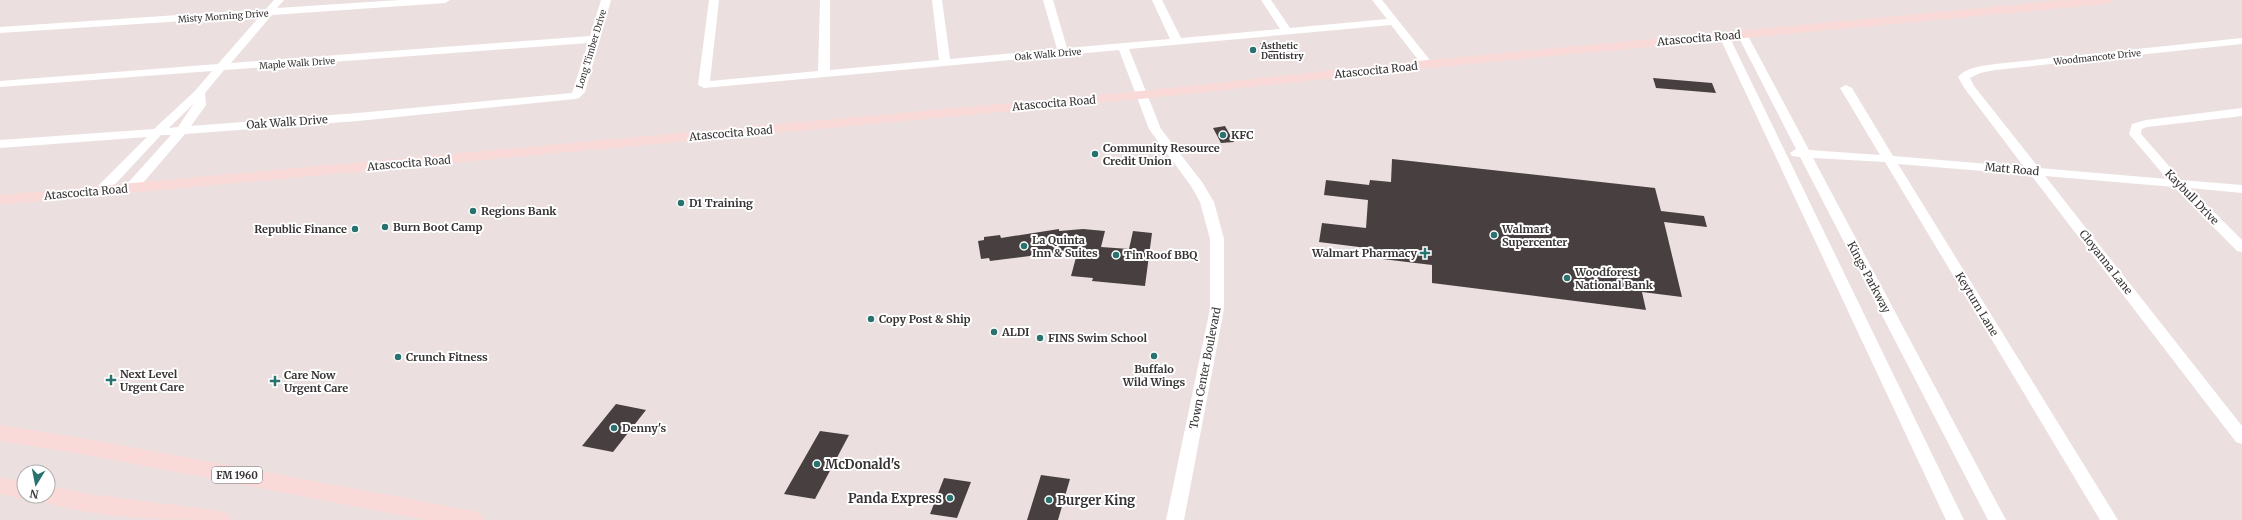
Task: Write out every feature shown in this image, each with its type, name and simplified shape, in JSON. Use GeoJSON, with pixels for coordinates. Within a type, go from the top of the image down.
{"type":"FeatureCollection","features":[{"type":"Feature","properties":{"kind":"main road","name":"Atascocita Road"},"geometry":{"type":"LineString","coordinates":[[0,200],[1141,95],[1427,64],[2108,0]]}},
{"type":"Feature","properties":{"kind":"main road","name":"FM 1960"},"geometry":{"type":"LineString","coordinates":[[0,433],[92,448],[473,520]]}},
{"type":"Feature","properties":{"kind":"main road"},"geometry":{"type":"LineString","coordinates":[[0,486],[16,489]]}},
{"type":"Feature","properties":{"kind":"main road"},"geometry":{"type":"LineString","coordinates":[[56,496],[96,504],[220,520]]}},
{"type":"Feature","properties":{"kind":"street"},"geometry":{"type":"LineString","coordinates":[[101,191],[158,132],[199,93],[218,69],[279,0]]}},
{"type":"Feature","properties":{"kind":"street","name":"Misty Morning Drive"},"geometry":{"type":"LineString","coordinates":[[0,30],[445,0]]}},
{"type":"Feature","properties":{"kind":"street","name":"Long Timber Drive"},"geometry":{"type":"LineString","coordinates":[[574,96],[579,92],[606,0]]}},
{"type":"Feature","properties":{"kind":"street","name":"Oak Walk Drive"},"geometry":{"type":"LineString","coordinates":[[714,0],[704,85],[1393,22]]}},
{"type":"Feature","properties":{"kind":"street"},"geometry":{"type":"LineString","coordinates":[[824,74],[825,0]]}},
{"type":"Feature","properties":{"kind":"street"},"geometry":{"type":"LineString","coordinates":[[937,0],[945,63]]}},
{"type":"Feature","properties":{"kind":"street"},"geometry":{"type":"LineString","coordinates":[[1048,0],[1063,52]]}},
{"type":"Feature","properties":{"kind":"street"},"geometry":{"type":"LineString","coordinates":[[1157,0],[1177,42]]}},
{"type":"Feature","properties":{"kind":"street"},"geometry":{"type":"LineString","coordinates":[[1266,0],[1287,32]]}},
{"type":"Feature","properties":{"kind":"street"},"geometry":{"type":"LineString","coordinates":[[1381,0],[1393,22],[1427,64]]}},
{"type":"Feature","properties":{"kind":"street","name":"Kings Parkway"},"geometry":{"type":"LineString","coordinates":[[1742,34],[1997,520]]}},
{"type":"Feature","properties":{"kind":"street"},"geometry":{"type":"LineString","coordinates":[[1724,36],[1781,152],[1955,520]]}},
{"type":"Feature","properties":{"kind":"street","name":"Maple Walk Drive"},"geometry":{"type":"LineString","coordinates":[[0,84],[218,69],[594,39]]}},
{"type":"Feature","properties":{"kind":"street","name":"Woodmancote Drive"},"geometry":{"type":"LineString","coordinates":[[1969,87],[1964,77],[1976,70],[2242,41]]}},
{"type":"Feature","properties":{"kind":"street","name":"Town Center Boulevard"},"geometry":{"type":"LineString","coordinates":[[1123,47],[1155,130],[1198,185],[1207,202],[1217,238],[1217,309],[1175,520]]}},
{"type":"Feature","properties":{"kind":"street","name":"Cloyanna Lane"},"geometry":{"type":"LineString","coordinates":[[1969,87],[2242,438]]}},
{"type":"Feature","properties":{"kind":"street","name":"Keyturn Lane"},"geometry":{"type":"LineString","coordinates":[[1846,88],[2109,520]]}},
{"type":"Feature","properties":{"kind":"street"},"geometry":{"type":"LineString","coordinates":[[130,188],[181,131],[200,105],[199,93]]}},
{"type":"Feature","properties":{"kind":"street","name":"Oak Walk Drive"},"geometry":{"type":"LineString","coordinates":[[0,144],[365,116],[574,96]]}},
{"type":"Feature","properties":{"kind":"street","name":"Kaybull Drive"},"geometry":{"type":"LineString","coordinates":[[2242,112],[2162,122],[2136,128],[2135,134],[2177,183],[2242,248]]}},
{"type":"Feature","properties":{"kind":"street","name":"Matt Road"},"geometry":{"type":"LineString","coordinates":[[1781,152],[1889,159],[2242,189]]}},
{"type":"Feature","properties":{"kind":"building"},"geometry":{"type":"Polygon","coordinates":[[[1277,42],[1284,56],[1269,57],[1260,43],[1277,42]]]}},
{"type":"Feature","properties":{"kind":"building"},"geometry":{"type":"Polygon","coordinates":[[[1653,78],[1712,83],[1716,93],[1656,88],[1653,78]]]}},
{"type":"Feature","properties":{"kind":"building","name":"KFC"},"geometry":{"type":"Polygon","coordinates":[[[1225,126],[1234,142],[1221,143],[1213,128],[1225,126]]]}},
{"type":"Feature","properties":{"kind":"building","name":"Walmart Supercenter"},"geometry":{"type":"Polygon","coordinates":[[[1392,159],[1655,188],[1661,211],[1704,216],[1707,227],[1664,222],[1682,297],[1642,292],[1646,310],[1432,283],[1432,265],[1366,257],[1367,248],[1319,242],[1322,223],[1366,228],[1368,200],[1324,195],[1326,180],[1369,185],[1370,180],[1391,182],[1392,159]]]}},
{"type":"Feature","properties":{"kind":"building"},"geometry":{"type":"Polygon","coordinates":[[[1059,229],[1059,231],[1083,229],[1105,231],[1101,247],[1129,249],[1133,231],[1152,233],[1145,286],[1092,281],[1093,278],[1071,276],[1078,250],[990,261],[989,258],[981,259],[978,241],[984,240],[984,237],[1000,235],[1001,238],[1059,229]]]}},
{"type":"Feature","properties":{"kind":"building","name":"Denny's"},"geometry":{"type":"Polygon","coordinates":[[[616,404],[646,410],[613,452],[582,446],[616,404]]]}},
{"type":"Feature","properties":{"kind":"building","name":"McDonald's"},"geometry":{"type":"Polygon","coordinates":[[[820,431],[849,435],[815,499],[784,494],[820,431]]]}},
{"type":"Feature","properties":{"kind":"building","name":"Burger King"},"geometry":{"type":"Polygon","coordinates":[[[1041,475],[1070,479],[1058,520],[1027,520],[1041,475]]]}},
{"type":"Feature","properties":{"kind":"building","name":"Panda Express"},"geometry":{"type":"Polygon","coordinates":[[[944,478],[971,482],[957,518],[930,514],[944,478]]]}},
{"type":"Feature","properties":{"kind":"place","name":"Asthetic Dentistry"},"geometry":{"type":"Point","coordinates":[1253,50]}},
{"type":"Feature","properties":{"kind":"place","name":"KFC"},"geometry":{"type":"Point","coordinates":[1223,135]}},
{"type":"Feature","properties":{"kind":"place","name":"Community Resource Credit Union"},"geometry":{"type":"Point","coordinates":[1095,154]}},
{"type":"Feature","properties":{"kind":"place","name":"D1 Training"},"geometry":{"type":"Point","coordinates":[681,203]}},
{"type":"Feature","properties":{"kind":"place","name":"Regions Bank"},"geometry":{"type":"Point","coordinates":[473,211]}},
{"type":"Feature","properties":{"kind":"place","name":"Burn Boot Camp"},"geometry":{"type":"Point","coordinates":[385,227]}},
{"type":"Feature","properties":{"kind":"place","name":"Republic Finance"},"geometry":{"type":"Point","coordinates":[355,229]}},
{"type":"Feature","properties":{"kind":"place","name":"Walmart Supercenter"},"geometry":{"type":"Point","coordinates":[1494,235]}},
{"type":"Feature","properties":{"kind":"place","name":"La Quinta Inn & Suites"},"geometry":{"type":"Point","coordinates":[1024,246]}},
{"type":"Feature","properties":{"kind":"place","name":"Walmart Pharmacy"},"geometry":{"type":"Point","coordinates":[1425,253]}},
{"type":"Feature","properties":{"kind":"place","name":"Tin Roof BBQ"},"geometry":{"type":"Point","coordinates":[1116,255]}},
{"type":"Feature","properties":{"kind":"place","name":"Woodforest National Bank"},"geometry":{"type":"Point","coordinates":[1567,278]}},
{"type":"Feature","properties":{"kind":"place","name":"Copy Post & Ship"},"geometry":{"type":"Point","coordinates":[871,319]}},
{"type":"Feature","properties":{"kind":"place","name":"ALDI"},"geometry":{"type":"Point","coordinates":[994,332]}},
{"type":"Feature","properties":{"kind":"place","name":"FINS Swim School"},"geometry":{"type":"Point","coordinates":[1040,338]}},
{"type":"Feature","properties":{"kind":"place","name":"Buffalo Wild Wings"},"geometry":{"type":"Point","coordinates":[1154,356]}},
{"type":"Feature","properties":{"kind":"place","name":"Crunch Fitness"},"geometry":{"type":"Point","coordinates":[398,357]}},
{"type":"Feature","properties":{"kind":"place","name":"Next Level Urgent Care"},"geometry":{"type":"Point","coordinates":[111,380]}},
{"type":"Feature","properties":{"kind":"place","name":"Care Now Urgent Care"},"geometry":{"type":"Point","coordinates":[275,381]}},
{"type":"Feature","properties":{"kind":"place","name":"Denny's"},"geometry":{"type":"Point","coordinates":[614,428]}},
{"type":"Feature","properties":{"kind":"place","name":"McDonald's"},"geometry":{"type":"Point","coordinates":[817,464]}},
{"type":"Feature","properties":{"kind":"place","name":"Panda Express"},"geometry":{"type":"Point","coordinates":[950,498]}},
{"type":"Feature","properties":{"kind":"place","name":"Burger King"},"geometry":{"type":"Point","coordinates":[1049,500]}}]}
